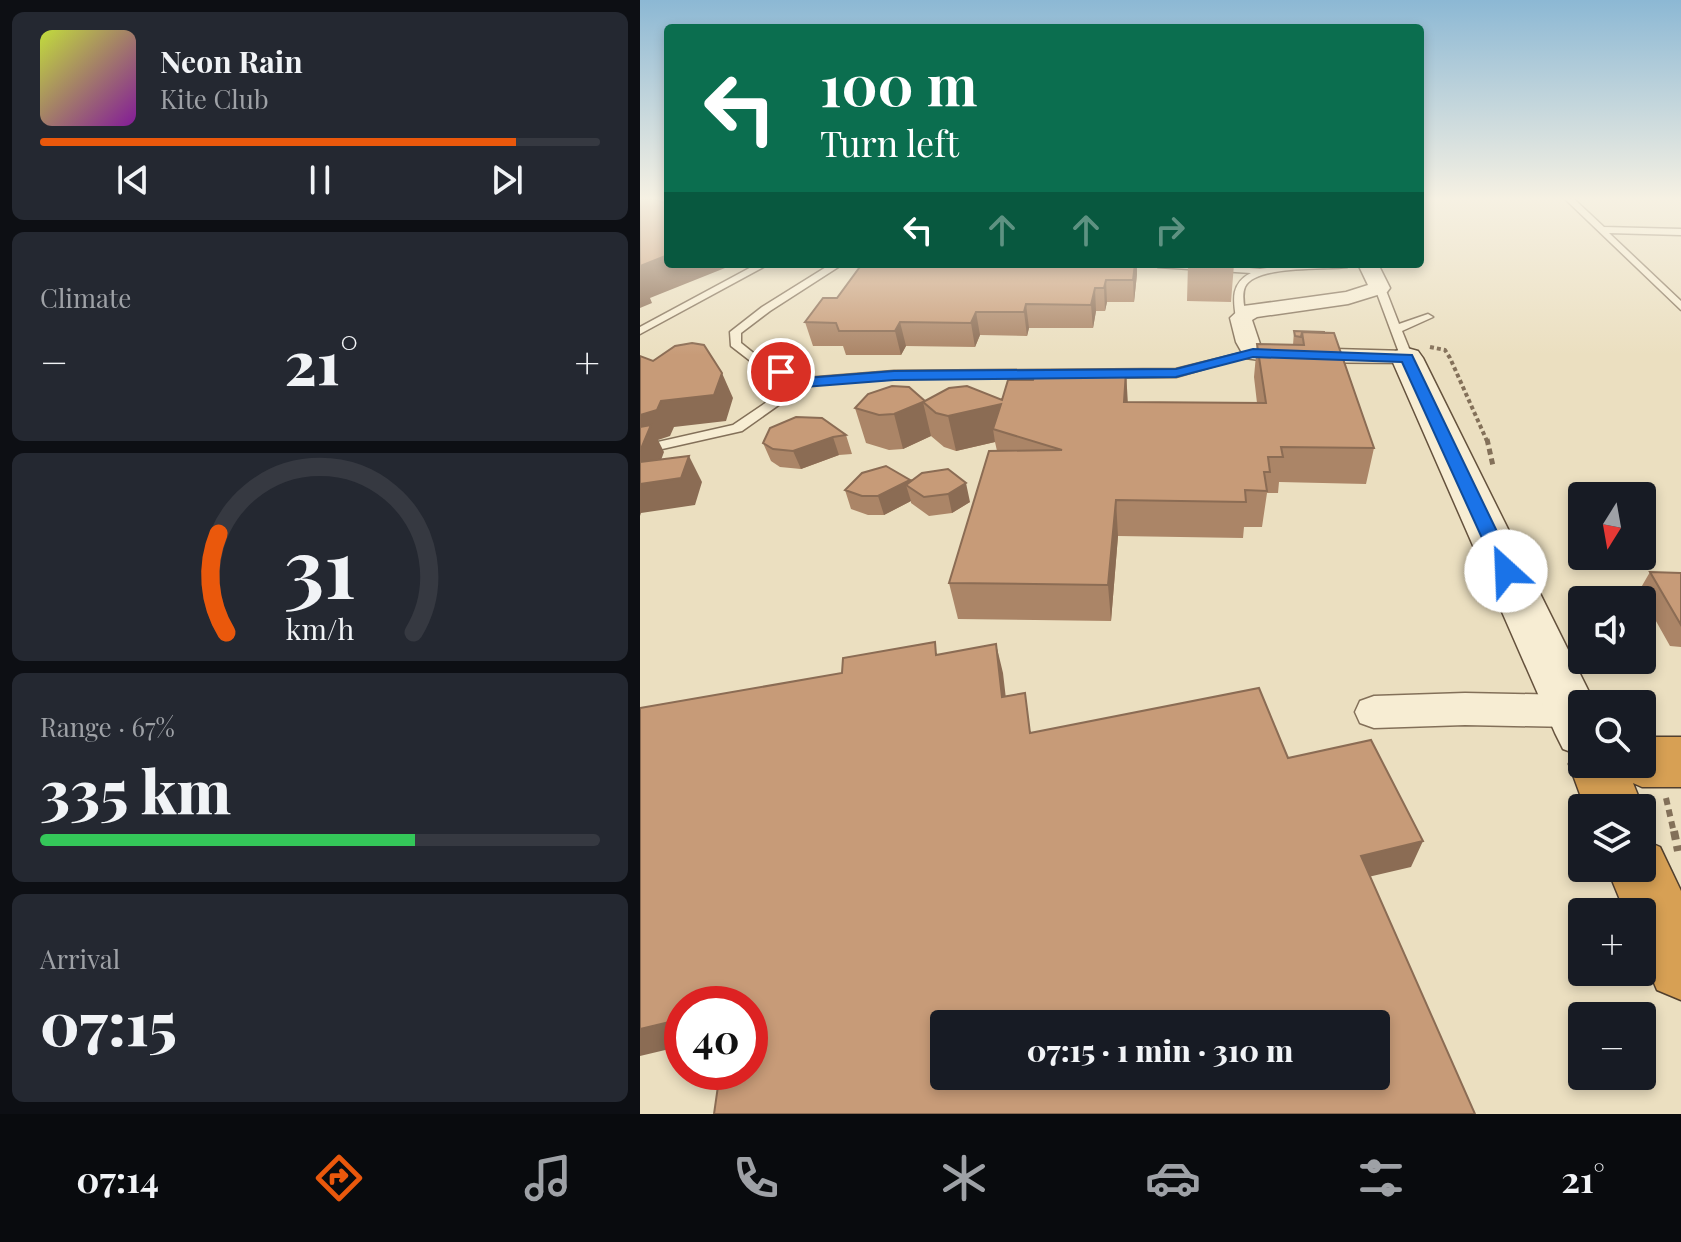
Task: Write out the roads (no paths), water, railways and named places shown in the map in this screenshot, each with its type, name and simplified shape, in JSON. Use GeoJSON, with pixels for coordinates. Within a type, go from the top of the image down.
{"type":"FeatureCollection","features":[{"type":"Feature","properties":{"kind":"highway"},"geometry":{"type":"LineString","coordinates":[[1644,882],[1681,966]]}},
{"type":"Feature","properties":{"kind":"street"},"geometry":{"type":"LineString","coordinates":[[1370,268],[1380,288],[1348,298],[1251,311],[1241,318],[1253,353],[1402,344],[1568,703]]}},
{"type":"Feature","properties":{"kind":"street"},"geometry":{"type":"LineString","coordinates":[[1374,712],[1465,709],[1568,721]]}},
{"type":"Feature","properties":{"kind":"lane"},"geometry":{"type":"LineString","coordinates":[[1622,251],[1681,307]]}},
{"type":"Feature","properties":{"kind":"lane"},"geometry":{"type":"LineString","coordinates":[[640,331],[757,268]]}},
{"type":"Feature","properties":{"kind":"lane"},"geometry":{"type":"LineString","coordinates":[[832,268],[766,309],[736,332],[735,344],[757,361],[804,382],[894,375],[1176,373],[1253,353]]}},
{"type":"Feature","properties":{"kind":"lane"},"geometry":{"type":"LineString","coordinates":[[1218,268],[1263,271],[1299,268]]}},
{"type":"Feature","properties":{"kind":"lane"},"geometry":{"type":"LineString","coordinates":[[1241,318],[1240,286],[1247,276],[1263,271]]}},
{"type":"Feature","properties":{"kind":"lane"},"geometry":{"type":"LineString","coordinates":[[1658,286],[1681,286]]}},
{"type":"Feature","properties":{"kind":"lane"},"geometry":{"type":"LineString","coordinates":[[1380,288],[1402,344],[1428,317]]}},
{"type":"Feature","properties":{"kind":"lane"},"geometry":{"type":"LineString","coordinates":[[640,450],[737,428],[804,382]]}}]}
